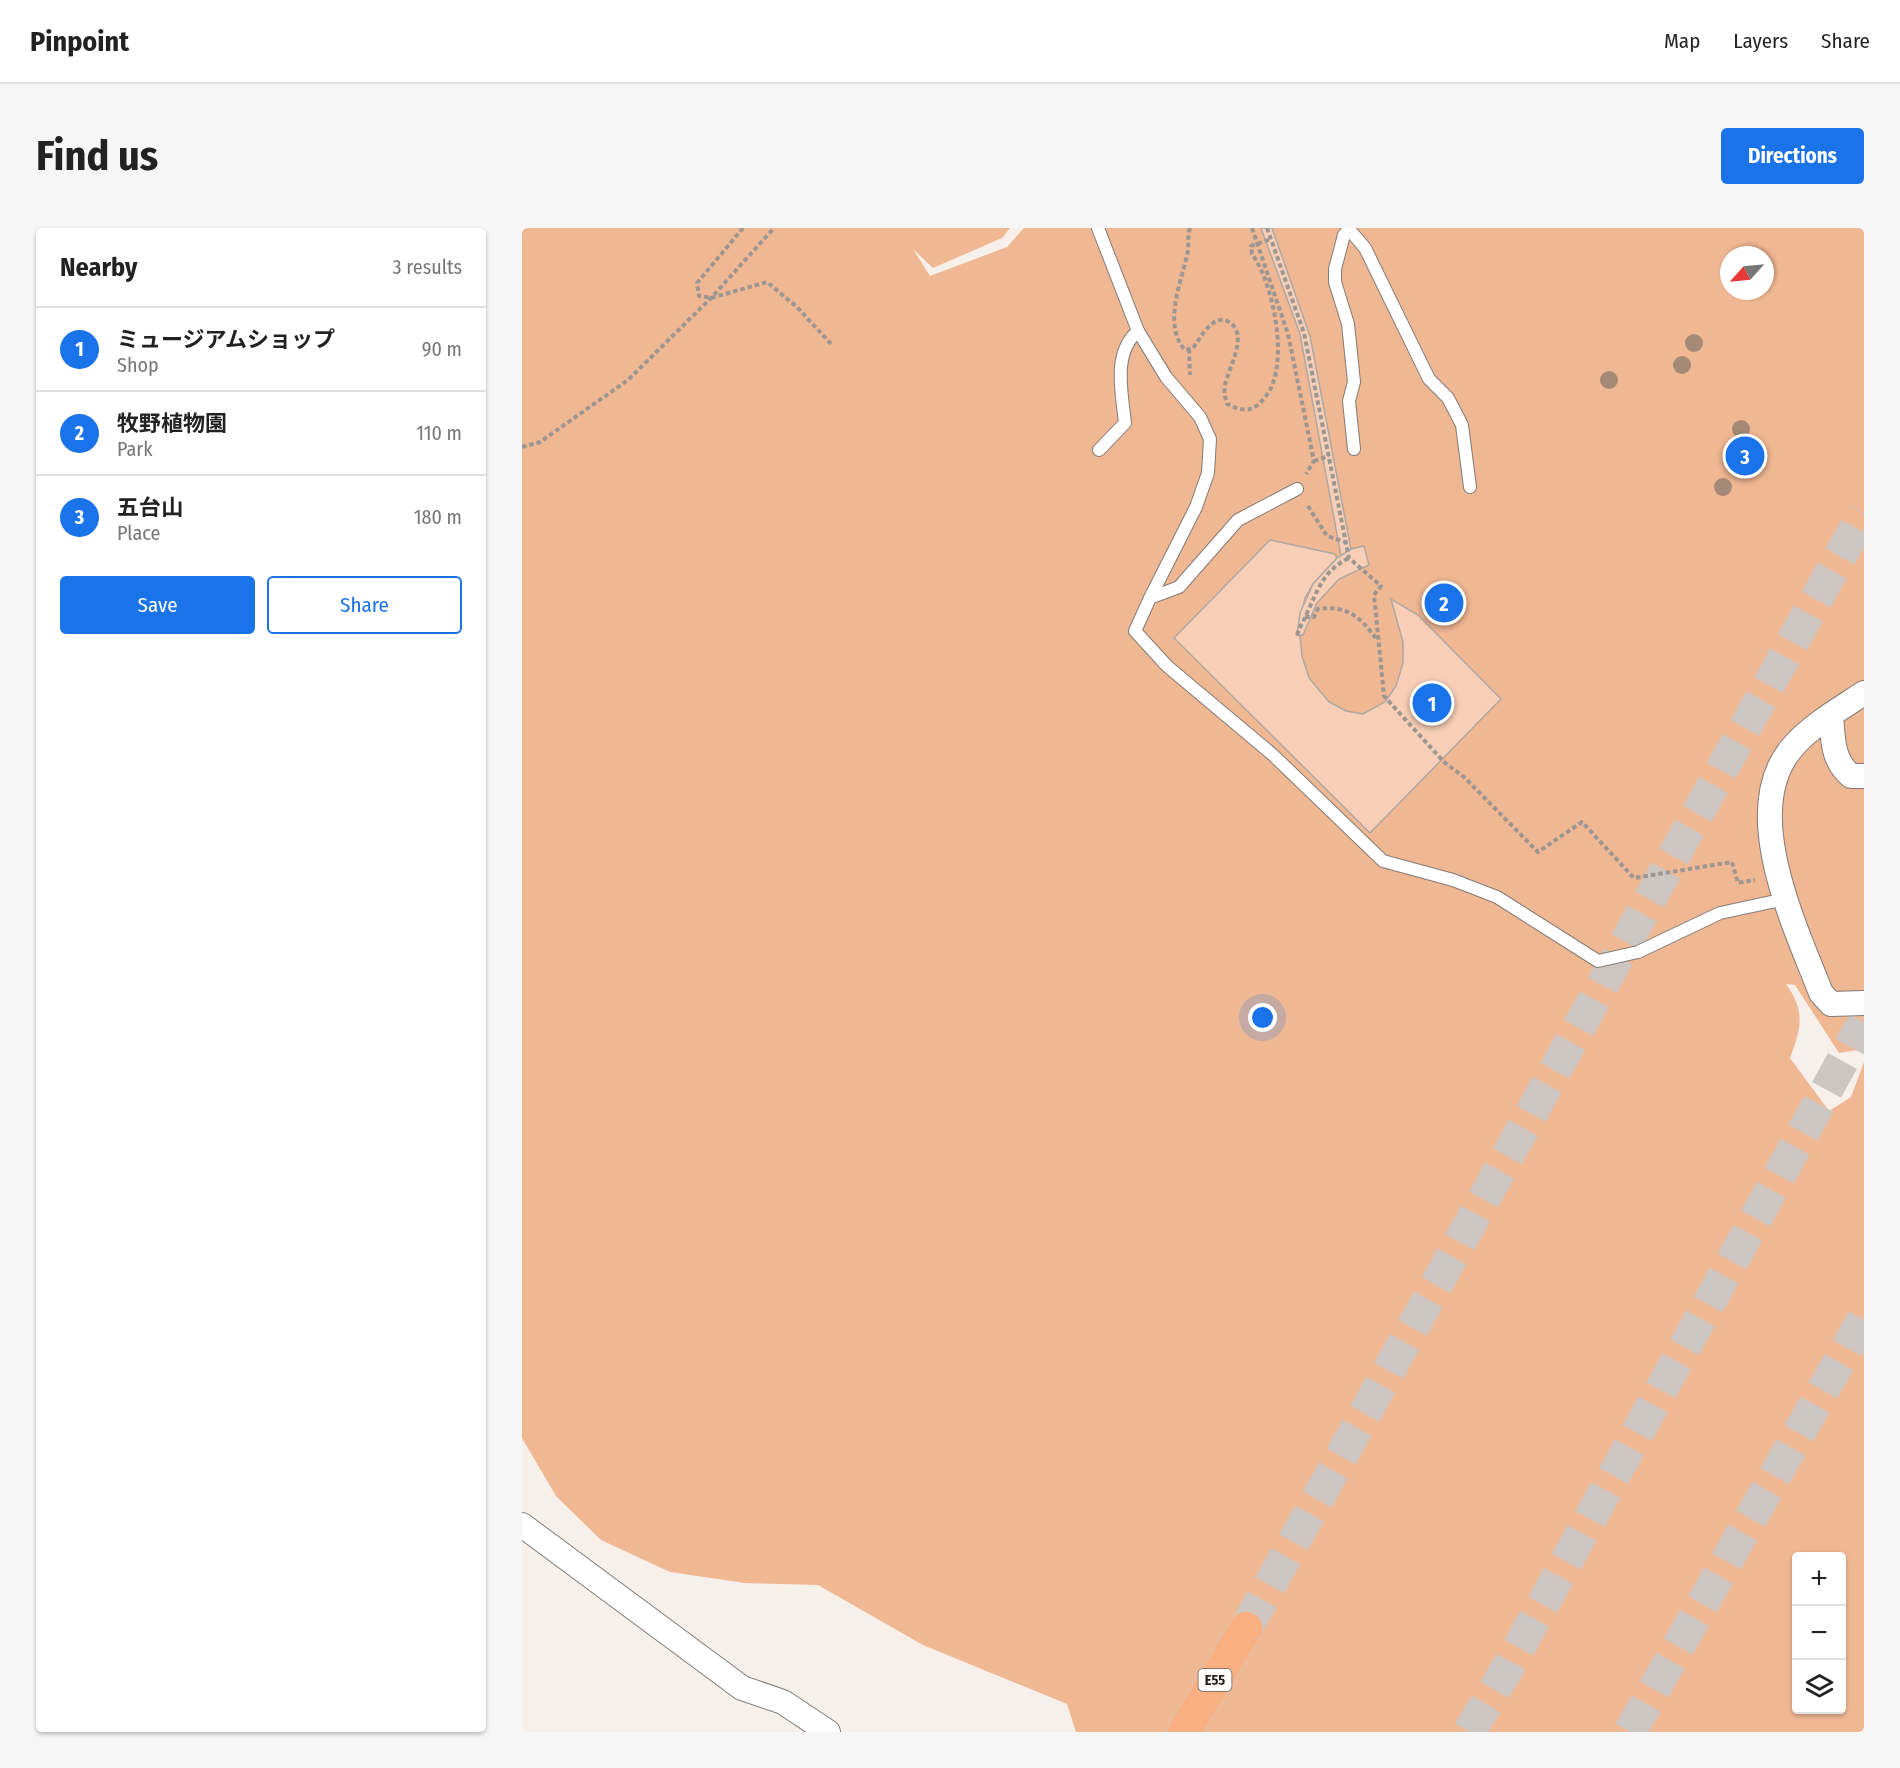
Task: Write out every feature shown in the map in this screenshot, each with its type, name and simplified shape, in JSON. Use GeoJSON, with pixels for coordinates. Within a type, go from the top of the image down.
{"type":"FeatureCollection","features":[{"type":"Feature","properties":{"kind":"highway","name":"E55"},"geometry":{"type":"LineString","coordinates":[[1184,1732],[1246,1628]]}},
{"type":"Feature","properties":{"kind":"street"},"geometry":{"type":"LineString","coordinates":[[1864,693],[1831,715],[1791,749],[1771,792],[1770,819],[1785,899],[1821,993],[1831,1004],[1864,1004]]}},
{"type":"Feature","properties":{"kind":"street"},"geometry":{"type":"LineString","coordinates":[[1831,715],[1834,748],[1841,767],[1851,776],[1864,776]]}},
{"type":"Feature","properties":{"kind":"street"},"geometry":{"type":"LineString","coordinates":[[522,1525],[742,1688],[783,1702],[828,1732]]}},
{"type":"Feature","properties":{"kind":"lane"},"geometry":{"type":"LineString","coordinates":[[1098,228],[1138,331],[1171,384],[1200,417],[1210,439],[1208,473],[1196,507],[1135,631],[1167,666],[1273,755],[1383,861],[1453,880],[1497,897],[1598,961],[1638,952],[1720,913],[1785,899]]}},
{"type":"Feature","properties":{"kind":"lane"},"geometry":{"type":"LineString","coordinates":[[1354,449],[1349,401],[1354,382],[1348,324],[1335,282],[1335,269],[1344,235],[1348,229],[1365,248],[1430,379],[1448,398],[1462,424],[1470,487]]}},
{"type":"Feature","properties":{"kind":"lane"},"geometry":{"type":"LineString","coordinates":[[1099,450],[1125,423],[1120,362],[1128,339],[1138,331]]}},
{"type":"Feature","properties":{"kind":"lane"},"geometry":{"type":"LineString","coordinates":[[1150,598],[1179,587],[1238,520],[1297,489]]}},
{"type":"Feature","properties":{"kind":"path"},"geometry":{"type":"LineString","coordinates":[[742,228],[697,283],[699,296],[711,298],[767,282],[797,307],[831,344]]}},
{"type":"Feature","properties":{"kind":"path"},"geometry":{"type":"LineString","coordinates":[[522,447],[540,442],[628,380],[711,298],[774,228]]}},
{"type":"Feature","properties":{"kind":"path"},"geometry":{"type":"LineString","coordinates":[[1190,228],[1188,249],[1178,283],[1173,330],[1185,350],[1193,348],[1210,324],[1226,320],[1233,326],[1237,334],[1236,350],[1224,392],[1227,404],[1248,411],[1258,407],[1270,392],[1277,378],[1279,364],[1275,314],[1251,246],[1271,239]]}},
{"type":"Feature","properties":{"kind":"path"},"geometry":{"type":"LineString","coordinates":[[1252,228],[1288,334],[1314,460],[1297,489],[1327,537],[1346,543]]}},
{"type":"Feature","properties":{"kind":"path"},"geometry":{"type":"LineString","coordinates":[[1267,228],[1304,333],[1349,558],[1381,586],[1374,595],[1384,696],[1444,762],[1464,777],[1538,852],[1582,822],[1634,878],[1732,862],[1738,883],[1779,875]]}},
{"type":"Feature","properties":{"kind":"path"},"geometry":{"type":"LineString","coordinates":[[1314,460],[1329,456]]}},
{"type":"Feature","properties":{"kind":"path"},"geometry":{"type":"LineString","coordinates":[[1298,635],[1301,622],[1326,575],[1336,564],[1349,558]]}},
{"type":"Feature","properties":{"kind":"path"},"geometry":{"type":"LineString","coordinates":[[1305,617],[1314,617],[1318,609],[1344,609],[1366,624],[1377,640]]}},
{"type":"Feature","properties":{"kind":"shaded area"},"geometry":{"type":"Polygon","coordinates":[[[522,228],[1010,228],[1002,238],[933,268],[913,249],[930,276],[1007,247],[1024,228],[1864,228],[1864,1049],[1839,1053],[1795,985],[1786,984],[1797,1003],[1800,1020],[1790,1058],[1829,1111],[1851,1097],[1864,1062],[1864,1732],[1076,1732],[1067,1704],[923,1645],[818,1585],[745,1583],[670,1572],[601,1540],[556,1496],[522,1438],[522,228]]]}},
{"type":"Feature","properties":{"kind":"building"},"geometry":{"type":"Polygon","coordinates":[[[1261,228],[1272,228],[1310,336],[1351,549],[1341,556],[1300,334],[1261,228]]]}},
{"type":"Feature","properties":{"kind":"building"},"geometry":{"type":"Polygon","coordinates":[[[1270,540],[1335,554],[1337,558],[1313,584],[1305,598],[1297,635],[1300,635],[1302,656],[1309,678],[1329,702],[1346,711],[1363,714],[1385,702],[1396,686],[1403,663],[1403,642],[1391,599],[1418,615],[1501,699],[1370,833],[1174,638],[1270,540]]]}},
{"type":"Feature","properties":{"kind":"building"},"geometry":{"type":"Polygon","coordinates":[[[1364,546],[1369,565],[1339,579],[1317,603],[1303,635],[1297,635],[1300,613],[1313,584],[1337,558],[1351,549],[1364,546]]]}},
{"type":"Feature","properties":{"kind":"tunnel"},"geometry":{"type":"LineString","coordinates":[[1246,1628],[1864,513]]}},
{"type":"Feature","properties":{"kind":"tunnel"},"geometry":{"type":"LineString","coordinates":[[1469,1732],[1507,1669],[1864,1022]]}},
{"type":"Feature","properties":{"kind":"tunnel"},"geometry":{"type":"LineString","coordinates":[[1630,1732],[1864,1318]]}},
{"type":"Feature","properties":{"kind":"place","name":"五台山"},"geometry":{"type":"Point","coordinates":[1745,456]}},
{"type":"Feature","properties":{"kind":"place","name":"牧野植物園"},"geometry":{"type":"Point","coordinates":[1444,603]}},
{"type":"Feature","properties":{"kind":"place","name":"ミュージアムショップ"},"geometry":{"type":"Point","coordinates":[1432,703]}}]}
